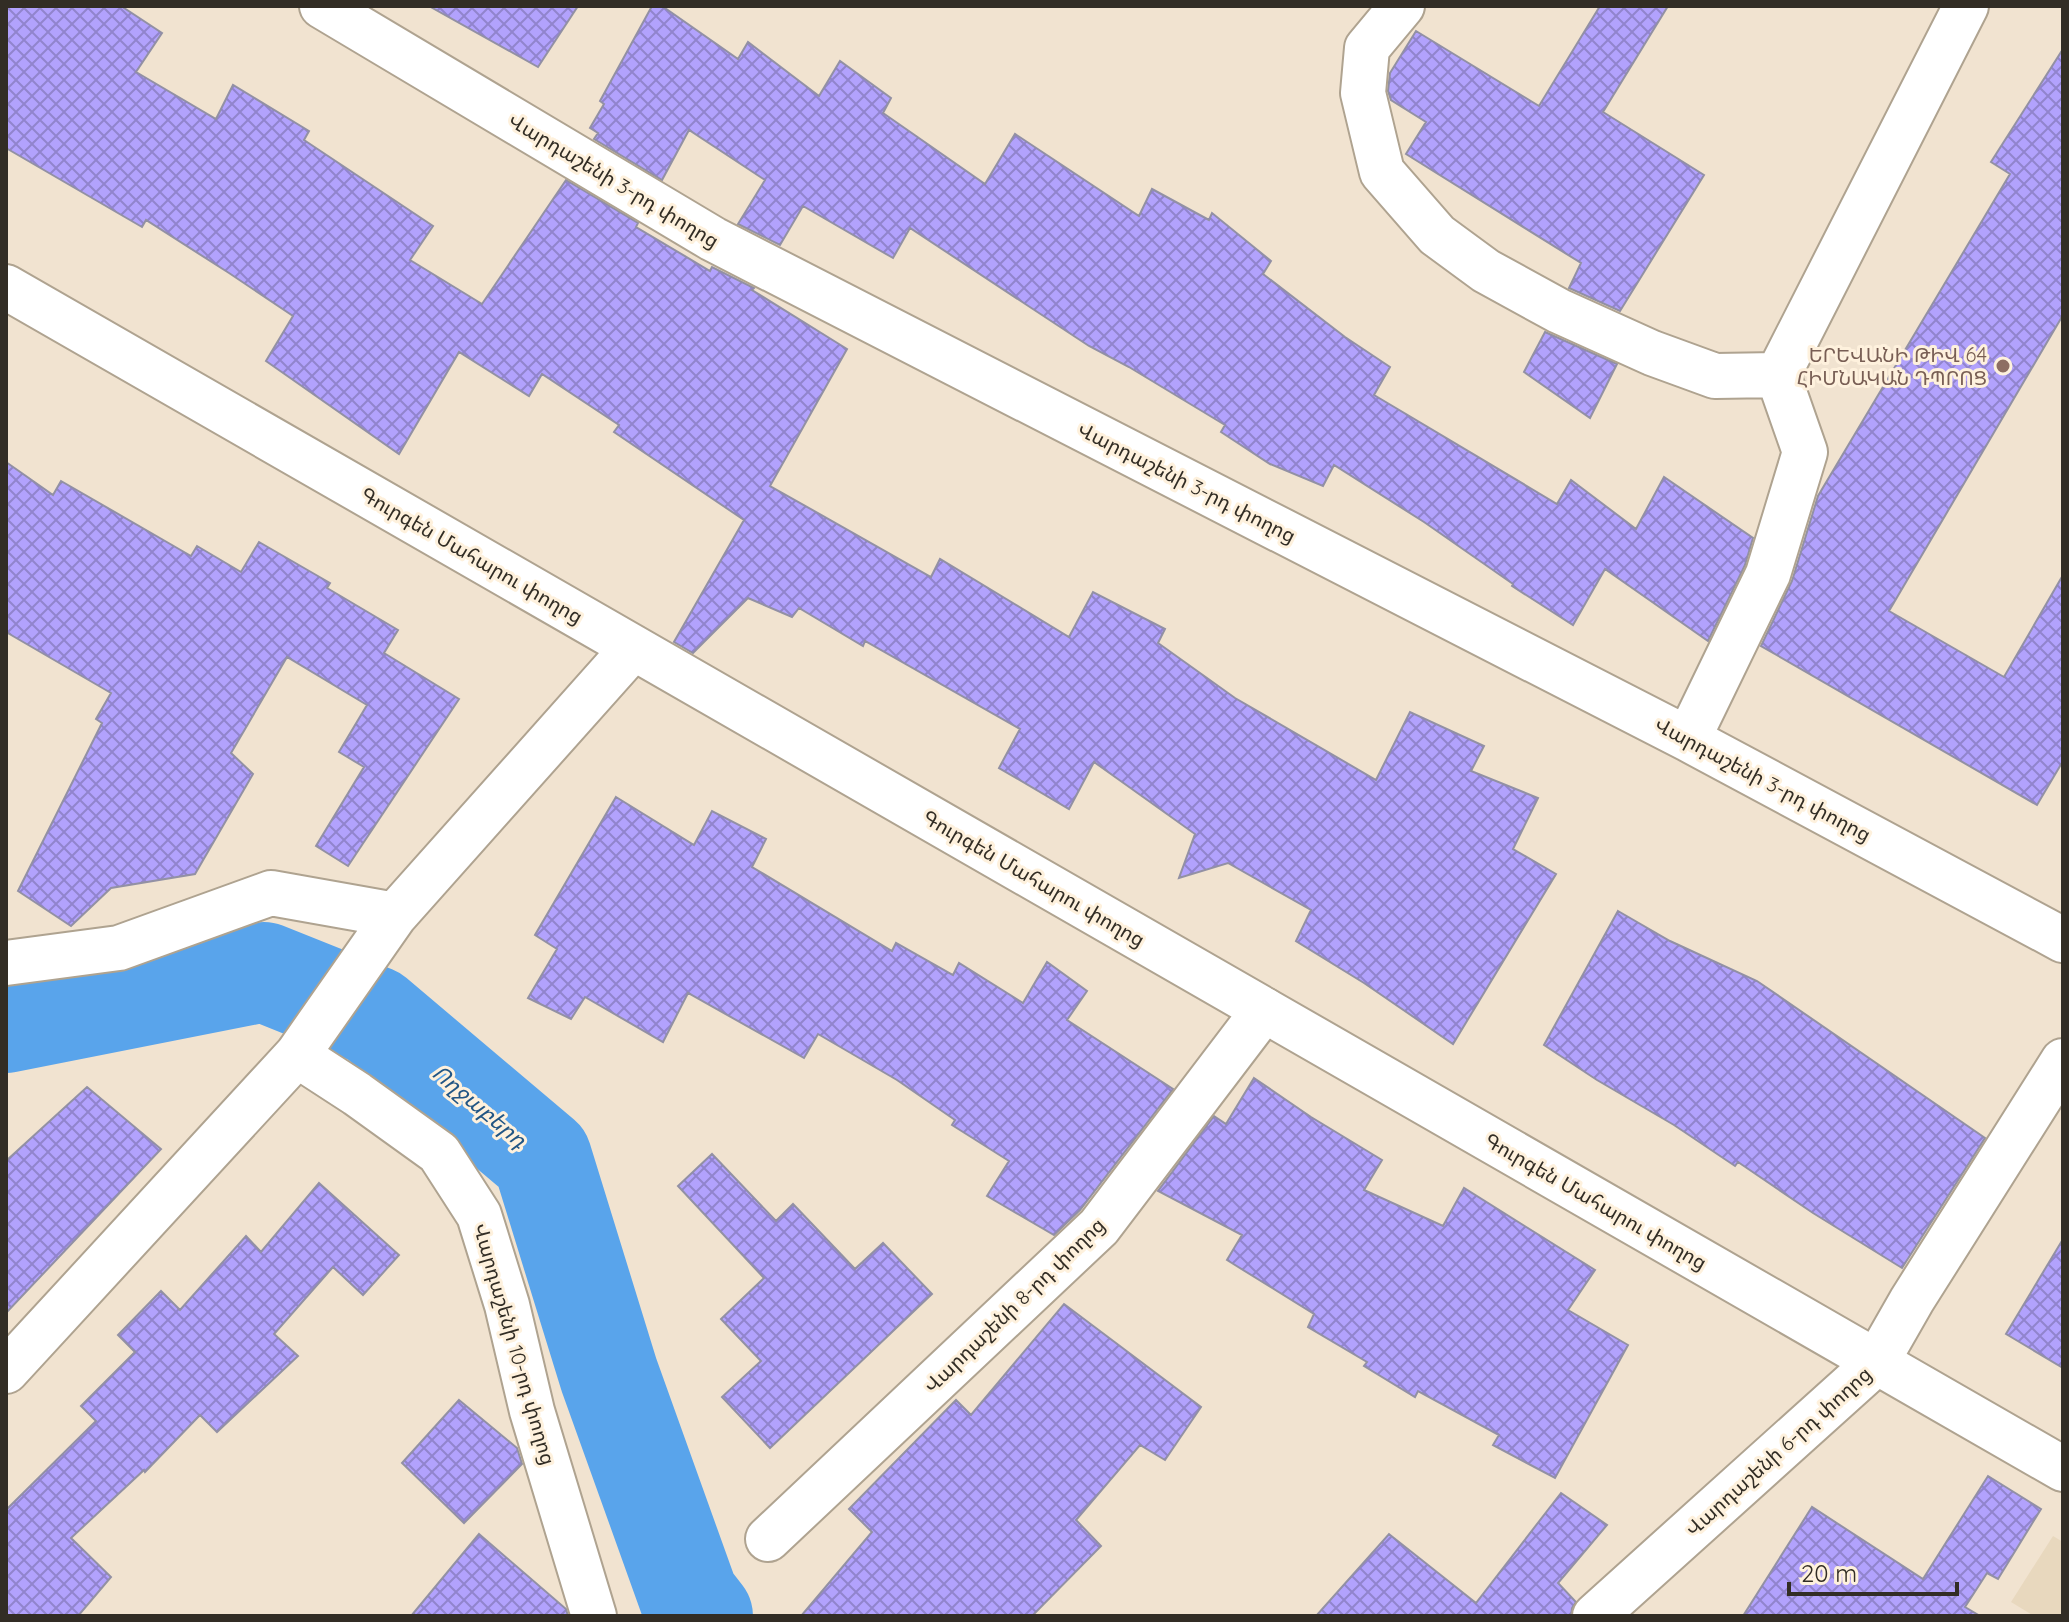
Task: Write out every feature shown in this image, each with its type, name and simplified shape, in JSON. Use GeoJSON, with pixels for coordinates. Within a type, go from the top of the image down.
{"type":"FeatureCollection","features":[{"type":"Feature","properties":{"kind":"street","name":"Վարդաշենի 3-րդ փողոց"},"geometry":{"type":"LineString","coordinates":[[322,6],[713,239],[1688,739],[2063,940]]}},
{"type":"Feature","properties":{"kind":"street"},"geometry":{"type":"LineString","coordinates":[[1402,6],[1367,48],[1363,93],[1382,172],[1437,235],[1486,271],[1535,298],[1652,353],[1715,376],[1778,375]]}},
{"type":"Feature","properties":{"kind":"street"},"geometry":{"type":"LineString","coordinates":[[1688,739],[1768,574],[1805,452],[1778,375],[1966,6]]}},
{"type":"Feature","properties":{"kind":"street","name":"Գուրգեն Մահարու փողոց"},"geometry":{"type":"LineString","coordinates":[[6,287],[2063,1469]]}},
{"type":"Feature","properties":{"kind":"street"},"geometry":{"type":"LineString","coordinates":[[6,1371],[302,1048],[390,923],[633,648]]}},
{"type":"Feature","properties":{"kind":"street"},"geometry":{"type":"LineString","coordinates":[[6,963],[119,948],[271,893],[390,923]]}},
{"type":"Feature","properties":{"kind":"street","name":"Վարդաշենի 8-րդ փողոց"},"geometry":{"type":"LineString","coordinates":[[768,1539],[1099,1227],[1264,1010]]}},
{"type":"Feature","properties":{"kind":"street","name":"Վարդաշենի 10-րդ փողոց"},"geometry":{"type":"LineString","coordinates":[[302,1048],[357,1094],[439,1153],[479,1215],[507,1305],[532,1411],[594,1616]]}},
{"type":"Feature","properties":{"kind":"street","name":"Վարդաշենի 6-րդ փողոց"},"geometry":{"type":"LineString","coordinates":[[1595,1616],[1876,1363],[1912,1300],[2063,1061]]}},
{"type":"Feature","properties":{"kind":"shaded area"},"geometry":{"type":"Polygon","coordinates":[[[2053,1536],[2063,1542],[2063,1616],[2034,1616],[2011,1602],[2053,1536]]]}},
{"type":"Feature","properties":{"kind":"building"},"geometry":{"type":"Polygon","coordinates":[[[6,6],[121,6],[162,33],[136,72],[216,119],[233,85],[309,131],[304,140],[433,226],[410,260],[482,304],[566,180],[710,271],[712,267],[754,288],[752,290],[847,349],[770,486],[931,577],[940,559],[1069,637],[1093,592],[1165,629],[1158,643],[1235,698],[1376,780],[1410,712],[1484,746],[1471,771],[1538,798],[1513,849],[1556,874],[1453,1044],[1296,941],[1311,910],[1228,863],[1179,878],[1195,834],[1094,762],[1069,809],[999,768],[1020,729],[865,641],[863,646],[799,608],[792,617],[748,598],[693,653],[674,642],[744,520],[614,432],[619,425],[542,374],[529,396],[459,352],[399,454],[266,361],[293,316],[146,220],[142,227],[6,148],[6,6]]]}},
{"type":"Feature","properties":{"kind":"building"},"geometry":{"type":"Polygon","coordinates":[[[429,6],[578,6],[538,67],[429,6]]]}},
{"type":"Feature","properties":{"kind":"building"},"geometry":{"type":"Polygon","coordinates":[[[652,6],[662,6],[738,59],[748,42],[819,96],[840,61],[891,98],[883,113],[985,184],[1015,134],[1139,216],[1152,189],[1209,220],[1212,213],[1271,261],[1263,274],[1390,367],[1374,395],[1557,504],[1571,480],[1636,529],[1664,477],[1753,538],[1745,565],[1708,641],[1605,569],[1573,625],[1512,586],[1424,522],[1334,465],[1323,486],[1270,464],[1221,432],[1225,425],[1089,346],[910,228],[893,258],[803,206],[780,245],[738,224],[765,180],[689,130],[662,180],[594,139],[598,133],[590,128],[604,104],[600,101],[652,6]]]}},
{"type":"Feature","properties":{"kind":"building"},"geometry":{"type":"Polygon","coordinates":[[[1600,6],[1668,6],[1603,112],[1704,175],[1620,311],[1569,288],[1581,263],[1406,154],[1426,122],[1391,100],[1388,91],[1390,73],[1416,31],[1539,106],[1600,6]]]}},
{"type":"Feature","properties":{"kind":"building"},"geometry":{"type":"Polygon","coordinates":[[[2063,49],[2063,315],[1889,611],[2004,677],[2063,575],[2063,761],[2037,805],[1761,646],[1792,581],[1818,496],[2010,174],[1991,162],[2063,49]]]}},
{"type":"Feature","properties":{"kind":"building"},"geometry":{"type":"Polygon","coordinates":[[[1545,332],[1617,364],[1590,418],[1524,372],[1545,332]]]}},
{"type":"Feature","properties":{"kind":"building"},"geometry":{"type":"Polygon","coordinates":[[[6,462],[53,495],[61,481],[191,556],[197,546],[241,572],[259,542],[330,583],[327,588],[398,630],[384,653],[459,699],[348,866],[316,846],[364,767],[339,752],[367,705],[287,657],[231,753],[253,774],[195,874],[111,888],[71,926],[18,891],[102,723],[96,719],[111,693],[6,632],[6,462]]]}},
{"type":"Feature","properties":{"kind":"building"},"geometry":{"type":"Polygon","coordinates":[[[616,797],[694,845],[712,811],[766,839],[752,867],[892,951],[896,943],[953,975],[959,963],[1023,1003],[1047,962],[1087,991],[1067,1020],[1173,1089],[1080,1210],[1054,1235],[987,1196],[1009,1161],[952,1125],[955,1120],[897,1080],[818,1034],[804,1058],[688,993],[663,1042],[585,997],[571,1019],[528,998],[557,949],[535,935],[616,797]]]}},
{"type":"Feature","properties":{"kind":"building"},"geometry":{"type":"Polygon","coordinates":[[[1618,911],[1670,941],[1757,981],[1985,1138],[1902,1268],[1738,1162],[1735,1166],[1544,1045],[1618,911]]]}},
{"type":"Feature","properties":{"kind":"building"},"geometry":{"type":"Polygon","coordinates":[[[1254,1078],[1382,1160],[1364,1190],[1443,1226],[1464,1188],[1595,1270],[1568,1310],[1628,1345],[1555,1478],[1493,1445],[1499,1435],[1418,1391],[1415,1397],[1364,1366],[1367,1362],[1308,1327],[1314,1314],[1227,1260],[1242,1235],[1158,1191],[1214,1116],[1226,1124],[1254,1078]]]}},
{"type":"Feature","properties":{"kind":"building"},"geometry":{"type":"Polygon","coordinates":[[[87,1087],[161,1149],[6,1313],[6,1161],[87,1087]]]}},
{"type":"Feature","properties":{"kind":"building"},"geometry":{"type":"Polygon","coordinates":[[[712,1154],[776,1221],[793,1204],[855,1269],[883,1243],[932,1294],[770,1448],[722,1397],[761,1361],[721,1319],[764,1278],[678,1186],[712,1154]]]}},
{"type":"Feature","properties":{"kind":"building"},"geometry":{"type":"Polygon","coordinates":[[[319,1183],[399,1255],[363,1295],[333,1267],[274,1334],[298,1356],[217,1432],[200,1415],[145,1472],[71,1538],[111,1577],[78,1616],[6,1616],[6,1510],[96,1421],[81,1406],[135,1352],[118,1335],[161,1291],[180,1310],[246,1236],[261,1252],[319,1183]]]}},
{"type":"Feature","properties":{"kind":"building"},"geometry":{"type":"Polygon","coordinates":[[[2063,1239],[2063,1368],[2006,1334],[2063,1239]]]}},
{"type":"Feature","properties":{"kind":"building"},"geometry":{"type":"Polygon","coordinates":[[[1064,1304],[1201,1407],[1165,1460],[1140,1445],[1076,1520],[1101,1546],[1032,1616],[801,1616],[872,1532],[849,1509],[956,1400],[971,1415],[1064,1304]]]}},
{"type":"Feature","properties":{"kind":"building"},"geometry":{"type":"Polygon","coordinates":[[[459,1400],[517,1448],[522,1464],[464,1523],[402,1463],[459,1400]]]}},
{"type":"Feature","properties":{"kind":"building"},"geometry":{"type":"Polygon","coordinates":[[[1988,1476],[2041,1509],[1998,1579],[1987,1573],[1965,1607],[1980,1616],[1743,1616],[1812,1507],[1923,1579],[1988,1476]]]}},
{"type":"Feature","properties":{"kind":"building"},"geometry":{"type":"Polygon","coordinates":[[[1561,1493],[1607,1525],[1558,1583],[1576,1602],[1571,1616],[1316,1616],[1389,1534],[1476,1603],[1561,1493]]]}},
{"type":"Feature","properties":{"kind":"building"},"geometry":{"type":"Polygon","coordinates":[[[479,1534],[566,1609],[568,1616],[411,1616],[479,1534]]]}},
{"type":"Feature","properties":{"kind":"waterway","name":"Ողջաբերդ"},"geometry":{"type":"LineString","coordinates":[[6,1023],[264,972],[374,1016],[542,1158],[609,1375],[689,1598],[703,1616]]}},
{"type":"Feature","properties":{"kind":"place","name":"ԵՐԵՎԱՆԻ ԹԻՎ 64 ՀԻՄՆԱԿԱՆ ԴՊՐՈՑ"},"geometry":{"type":"Point","coordinates":[2003,366]}}]}
